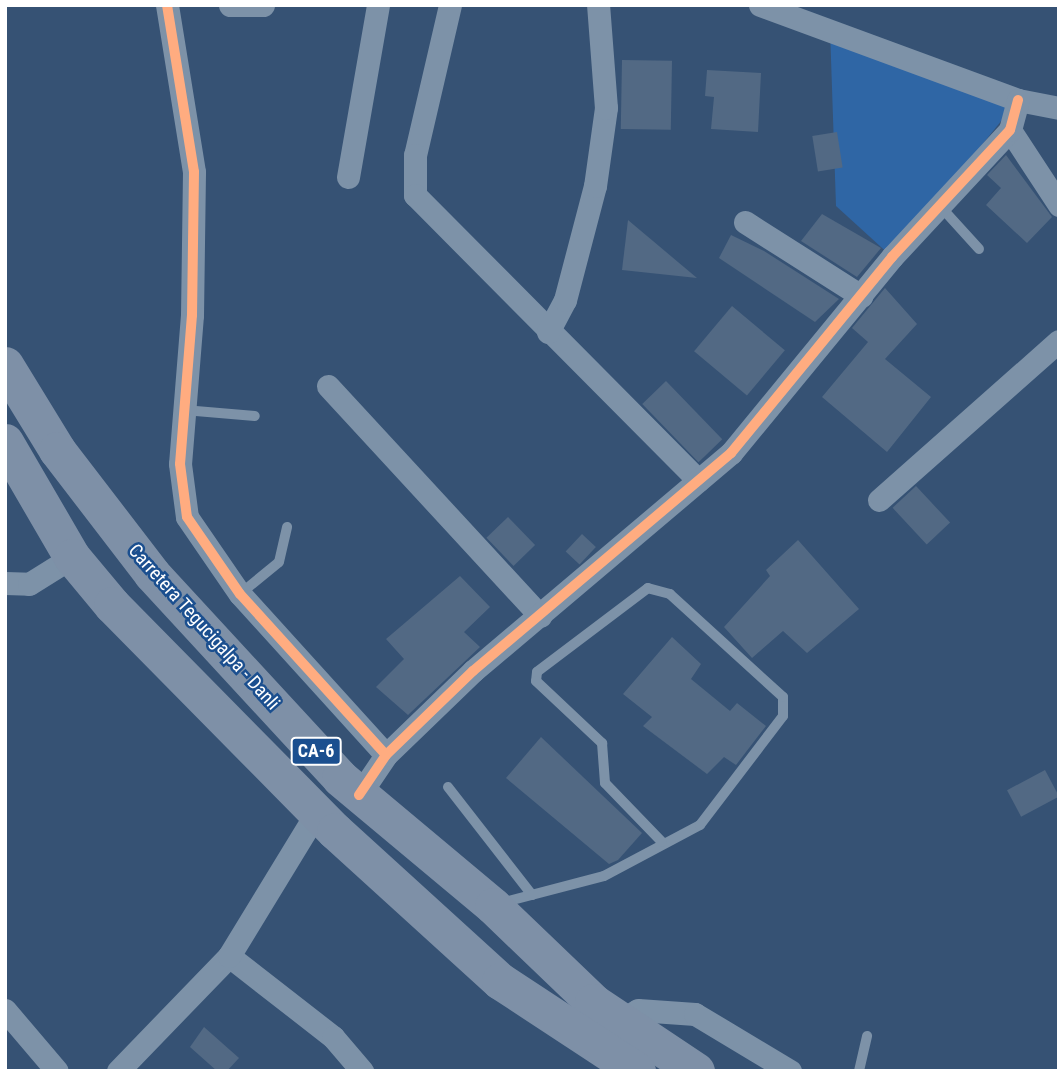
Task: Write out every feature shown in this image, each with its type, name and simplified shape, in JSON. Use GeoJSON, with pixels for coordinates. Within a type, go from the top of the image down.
{"type":"FeatureCollection","features":[{"type":"Feature","properties":{"kind":"highway","name":"Carretera Tegucigalpa - Danli"},"geometry":{"type":"LineString","coordinates":[[5,365],[57,450],[152,574],[359,794],[493,906],[618,1021],[647,1063]]}},
{"type":"Feature","properties":{"kind":"highway","name":"Carretera Tegucigalpa - Danli"},"geometry":{"type":"LineString","coordinates":[[5,442],[72,557],[112,605],[317,812],[455,942],[503,983],[647,1063],[696,1071]]}},
{"type":"Feature","properties":{"kind":"highway"},"geometry":{"type":"LineString","coordinates":[[72,557],[85,562],[103,557],[114,524]]}},
{"type":"Feature","properties":{"kind":"highway"},"geometry":{"type":"LineString","coordinates":[[112,605],[114,585],[125,571],[141,569],[152,574]]}},
{"type":"Feature","properties":{"kind":"highway"},"geometry":{"type":"LineString","coordinates":[[455,942],[473,943],[490,934],[493,906]]}},
{"type":"Feature","properties":{"kind":"highway"},"geometry":{"type":"LineString","coordinates":[[503,983],[508,957],[539,950]]}},
{"type":"Feature","properties":{"kind":"street"},"geometry":{"type":"LineString","coordinates":[[167,5],[194,172],[180,464],[187,517],[240,594],[386,755]]}},
{"type":"Feature","properties":{"kind":"street"},"geometry":{"type":"LineString","coordinates":[[230,5],[258,6]]}},
{"type":"Feature","properties":{"kind":"street"},"geometry":{"type":"LineString","coordinates":[[348,177],[378,5]]}},
{"type":"Feature","properties":{"kind":"street"},"geometry":{"type":"LineString","coordinates":[[450,5],[415,155],[415,195],[548,332],[698,480]]}},
{"type":"Feature","properties":{"kind":"street"},"geometry":{"type":"LineString","coordinates":[[548,332],[565,300],[595,186],[606,108],[598,5]]}},
{"type":"Feature","properties":{"kind":"street"},"geometry":{"type":"LineString","coordinates":[[760,5],[1018,100],[1059,108]]}},
{"type":"Feature","properties":{"kind":"street"},"geometry":{"type":"LineString","coordinates":[[359,794],[386,755],[540,616],[731,453],[937,206],[1010,130],[1018,100]]}},
{"type":"Feature","properties":{"kind":"street"},"geometry":{"type":"LineString","coordinates":[[1010,130],[1059,205]]}},
{"type":"Feature","properties":{"kind":"street"},"geometry":{"type":"LineString","coordinates":[[745,222],[861,296]]}},
{"type":"Feature","properties":{"kind":"street"},"geometry":{"type":"LineString","coordinates":[[879,500],[1059,341]]}},
{"type":"Feature","properties":{"kind":"street"},"geometry":{"type":"LineString","coordinates":[[328,386],[540,616]]}},
{"type":"Feature","properties":{"kind":"street"},"geometry":{"type":"LineString","coordinates":[[5,583],[29,584],[72,557]]}},
{"type":"Feature","properties":{"kind":"street"},"geometry":{"type":"LineString","coordinates":[[118,1071],[229,957],[317,812]]}},
{"type":"Feature","properties":{"kind":"street"},"geometry":{"type":"LineString","coordinates":[[229,957],[333,1037],[362,1071]]}},
{"type":"Feature","properties":{"kind":"street"},"geometry":{"type":"LineString","coordinates":[[5,1010],[57,1071]]}},
{"type":"Feature","properties":{"kind":"street"},"geometry":{"type":"LineString","coordinates":[[618,1021],[638,1010],[695,1014],[789,1071]]}},
{"type":"Feature","properties":{"kind":"lane"},"geometry":{"type":"LineString","coordinates":[[937,206],[945,207],[979,249]]}},
{"type":"Feature","properties":{"kind":"lane"},"geometry":{"type":"LineString","coordinates":[[184,410],[255,416]]}},
{"type":"Feature","properties":{"kind":"lane"},"geometry":{"type":"LineString","coordinates":[[240,594],[279,562],[287,527]]}},
{"type":"Feature","properties":{"kind":"lane"},"geometry":{"type":"LineString","coordinates":[[493,906],[604,876],[662,842],[700,825],[783,716],[786,706],[783,697],[670,594],[649,588],[537,672],[536,681],[602,743],[605,783],[662,842]]}},
{"type":"Feature","properties":{"kind":"lane"},"geometry":{"type":"LineString","coordinates":[[448,788],[532,895]]}},
{"type":"Feature","properties":{"kind":"lane"},"geometry":{"type":"LineString","coordinates":[[859,1071],[867,1036]]}},
{"type":"Feature","properties":{"kind":"shaded area"},"geometry":{"type":"Polygon","coordinates":[[[830,29],[1018,100],[892,257],[836,206],[830,29]]]}},
{"type":"Feature","properties":{"kind":"building"},"geometry":{"type":"Polygon","coordinates":[[[622,60],[672,61],[671,130],[621,129],[622,60]]]}},
{"type":"Feature","properties":{"kind":"building"},"geometry":{"type":"Polygon","coordinates":[[[707,70],[761,73],[758,132],[711,129],[714,97],[705,96],[707,70]]]}},
{"type":"Feature","properties":{"kind":"building"},"geometry":{"type":"Polygon","coordinates":[[[837,132],[843,168],[818,171],[812,136],[837,132]]]}},
{"type":"Feature","properties":{"kind":"building"},"geometry":{"type":"Polygon","coordinates":[[[1006,155],[1052,217],[1027,243],[986,205],[1001,188],[987,175],[1006,155]]]}},
{"type":"Feature","properties":{"kind":"building"},"geometry":{"type":"Polygon","coordinates":[[[822,214],[881,248],[857,277],[801,241],[822,214]]]}},
{"type":"Feature","properties":{"kind":"building"},"geometry":{"type":"Polygon","coordinates":[[[628,220],[697,278],[622,270],[628,220]]]}},
{"type":"Feature","properties":{"kind":"building"},"geometry":{"type":"Polygon","coordinates":[[[731,235],[764,251],[839,299],[815,322],[719,258],[731,235]]]}},
{"type":"Feature","properties":{"kind":"building"},"geometry":{"type":"Polygon","coordinates":[[[885,288],[917,324],[885,359],[931,397],[887,452],[822,397],[868,342],[852,328],[885,288]]]}},
{"type":"Feature","properties":{"kind":"building"},"geometry":{"type":"Polygon","coordinates":[[[732,306],[785,350],[747,396],[694,351],[732,306]]]}},
{"type":"Feature","properties":{"kind":"building"},"geometry":{"type":"Polygon","coordinates":[[[666,381],[722,439],[699,462],[642,404],[666,381]]]}},
{"type":"Feature","properties":{"kind":"building"},"geometry":{"type":"Polygon","coordinates":[[[916,486],[950,523],[927,544],[893,508],[916,486]]]}},
{"type":"Feature","properties":{"kind":"building"},"geometry":{"type":"Polygon","coordinates":[[[508,517],[535,545],[514,566],[486,538],[508,517]]]}},
{"type":"Feature","properties":{"kind":"building"},"geometry":{"type":"Polygon","coordinates":[[[582,534],[596,547],[580,565],[566,552],[582,534]]]}},
{"type":"Feature","properties":{"kind":"building"},"geometry":{"type":"Polygon","coordinates":[[[798,540],[859,609],[807,653],[783,631],[752,658],[724,627],[770,576],[766,570],[798,540]]]}},
{"type":"Feature","properties":{"kind":"building"},"geometry":{"type":"Polygon","coordinates":[[[460,576],[490,607],[464,632],[480,647],[408,715],[376,687],[404,659],[386,639],[460,576]]]}},
{"type":"Feature","properties":{"kind":"building"},"geometry":{"type":"Polygon","coordinates":[[[672,637],[701,664],[691,679],[730,711],[737,703],[766,726],[736,765],[724,757],[707,774],[643,726],[652,717],[623,694],[672,637]]]}},
{"type":"Feature","properties":{"kind":"building"},"geometry":{"type":"Polygon","coordinates":[[[541,737],[642,833],[618,860],[609,864],[506,778],[541,737]]]}},
{"type":"Feature","properties":{"kind":"building"},"geometry":{"type":"Polygon","coordinates":[[[1045,770],[1059,797],[1021,817],[1007,790],[1045,770]]]}},
{"type":"Feature","properties":{"kind":"building"},"geometry":{"type":"Polygon","coordinates":[[[204,1027],[239,1058],[227,1071],[217,1071],[190,1047],[204,1027]]]}},
{"type":"Feature","properties":{"kind":"cycle path"},"geometry":{"type":"LineString","coordinates":[[167,5],[194,172],[192,315],[180,464],[187,517],[240,594],[386,755]]}},
{"type":"Feature","properties":{"kind":"cycle path"},"geometry":{"type":"LineString","coordinates":[[359,795],[386,755],[473,671],[731,453],[892,257],[1010,130],[1018,100]]}}]}
